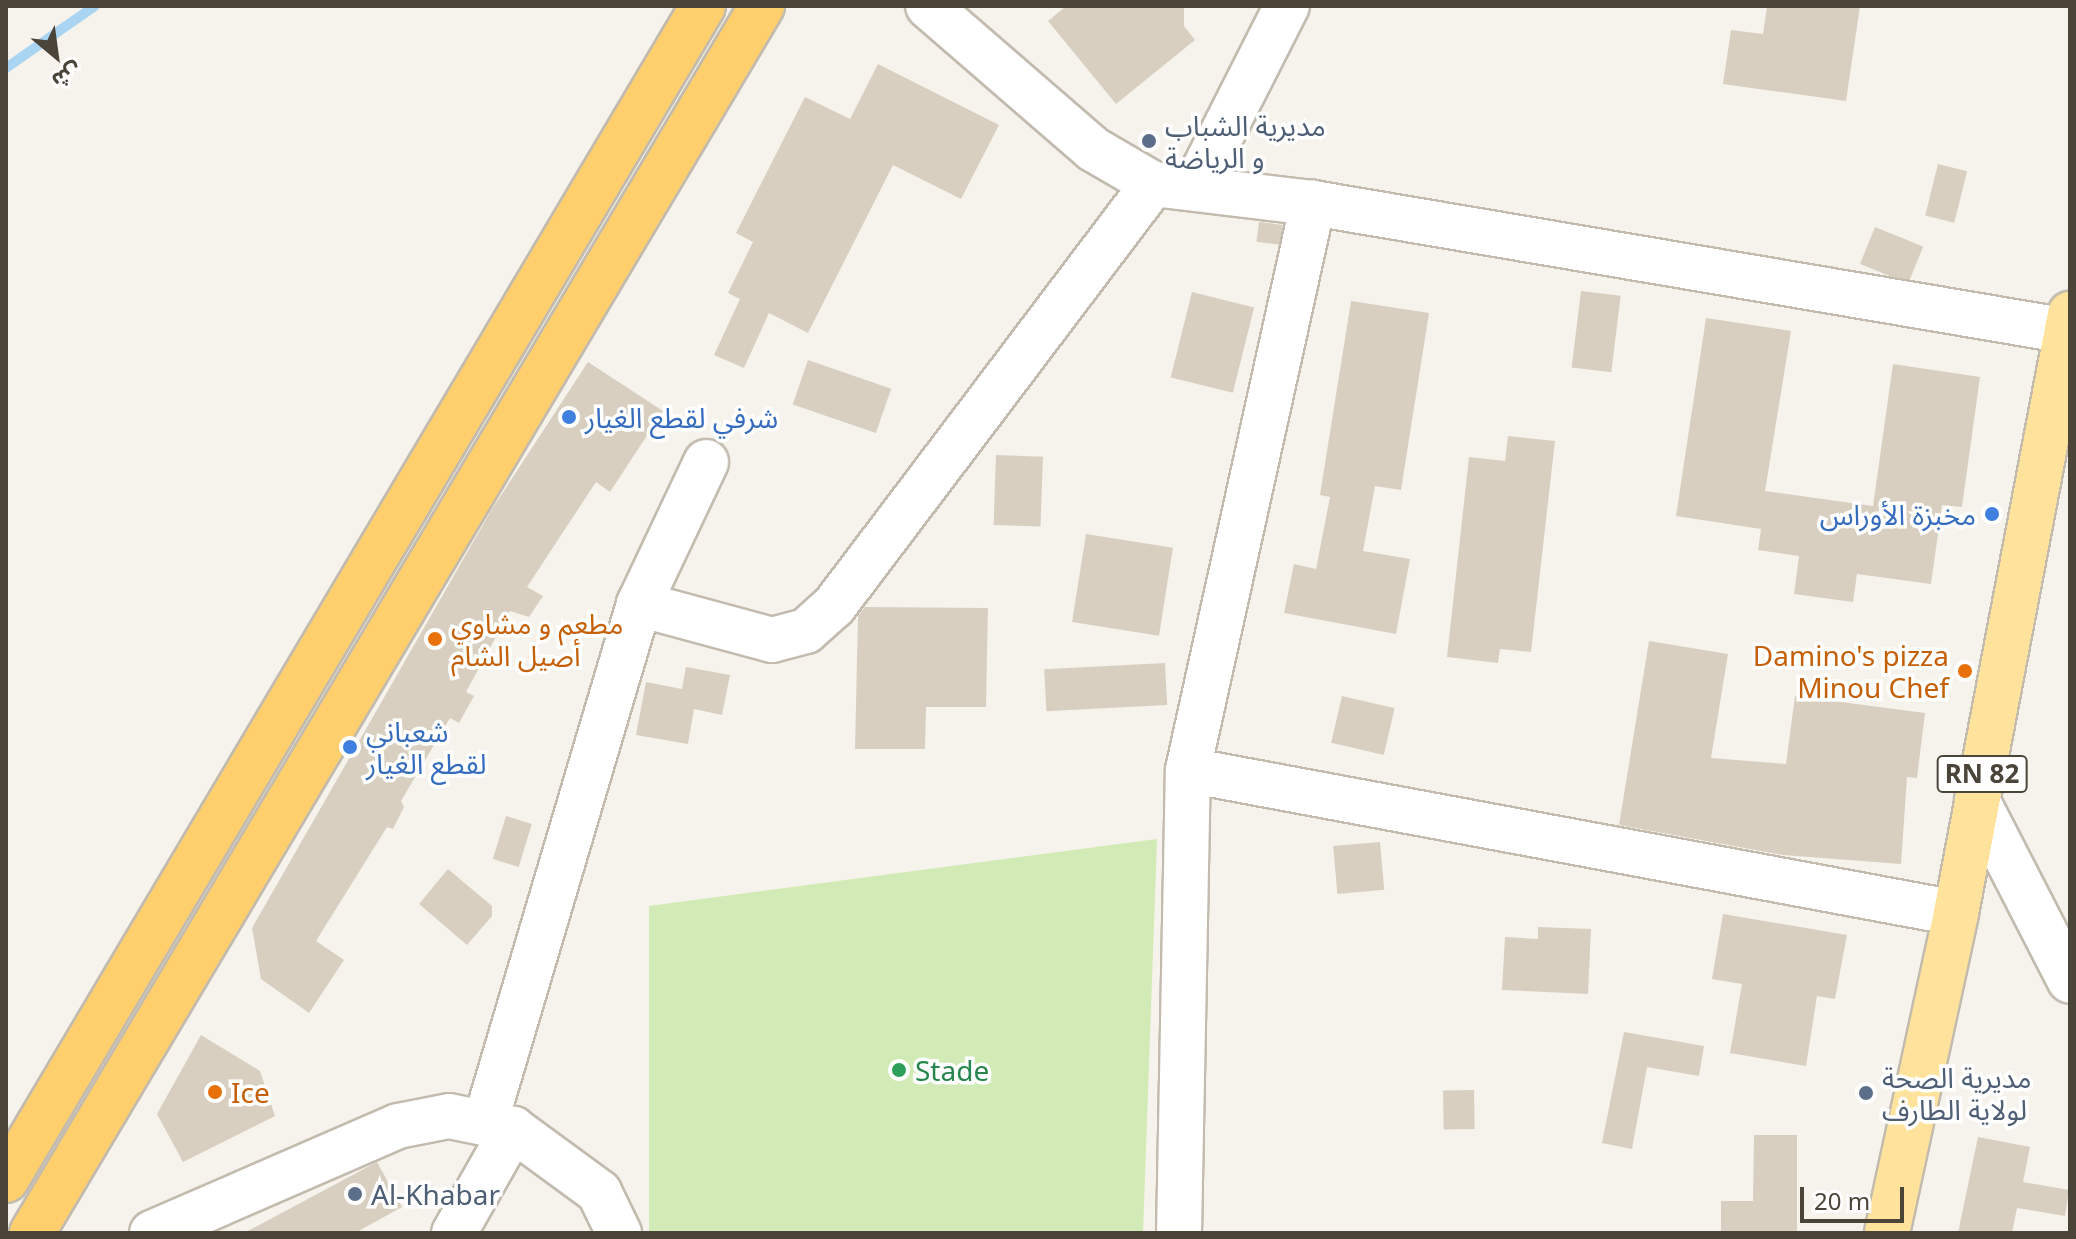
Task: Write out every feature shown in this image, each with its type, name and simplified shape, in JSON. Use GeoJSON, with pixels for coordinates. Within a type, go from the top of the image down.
{"type":"FeatureCollection","features":[{"type":"Feature","properties":{"kind":"highway"},"geometry":{"type":"LineString","coordinates":[[6,1180],[703,6]]}},
{"type":"Feature","properties":{"kind":"highway"},"geometry":{"type":"LineString","coordinates":[[32,1233],[762,6]]}},
{"type":"Feature","properties":{"kind":"main road","name":"RN 82"},"geometry":{"type":"LineString","coordinates":[[1887,1233],[1956,913],[2068,323]]}},
{"type":"Feature","properties":{"kind":"street"},"geometry":{"type":"LineString","coordinates":[[928,6],[1093,149],[1174,186],[1313,203],[2068,323]]}},
{"type":"Feature","properties":{"kind":"street"},"geometry":{"type":"LineString","coordinates":[[639,604],[772,640],[806,631],[834,606],[1174,186],[1287,6]]}},
{"type":"Feature","properties":{"kind":"street"},"geometry":{"type":"LineString","coordinates":[[1179,1233],[1188,770],[1313,203]]}},
{"type":"Feature","properties":{"kind":"street"},"geometry":{"type":"LineString","coordinates":[[454,1233],[499,1124],[639,604],[706,462]]}},
{"type":"Feature","properties":{"kind":"street"},"geometry":{"type":"LineString","coordinates":[[1188,770],[1956,913]]}},
{"type":"Feature","properties":{"kind":"street"},"geometry":{"type":"LineString","coordinates":[[1977,800],[2064,957]]}},
{"type":"Feature","properties":{"kind":"street"},"geometry":{"type":"LineString","coordinates":[[152,1233],[398,1126],[449,1116],[499,1124],[599,1192],[619,1233]]}},
{"type":"Feature","properties":{"kind":"green space","name":"Stade"},"geometry":{"type":"Polygon","coordinates":[[[1157,839],[1143,1233],[649,1233],[649,906],[1157,839]]]}},
{"type":"Feature","properties":{"kind":"building"},"geometry":{"type":"Polygon","coordinates":[[[1066,6],[1184,6],[1184,26],[1195,40],[1116,104],[1048,21],[1066,6]]]}},
{"type":"Feature","properties":{"kind":"building"},"geometry":{"type":"Polygon","coordinates":[[[1767,6],[1860,6],[1846,101],[1723,84],[1731,30],[1763,34],[1767,6]]]}},
{"type":"Feature","properties":{"kind":"building"},"geometry":{"type":"Polygon","coordinates":[[[878,64],[999,125],[961,199],[893,165],[808,333],[769,313],[744,368],[714,355],[740,299],[728,293],[753,242],[736,233],[805,97],[850,119],[878,64]]]}},
{"type":"Feature","properties":{"kind":"building"},"geometry":{"type":"Polygon","coordinates":[[[1938,164],[1967,171],[1954,223],[1925,215],[1938,164]]]}},
{"type":"Feature","properties":{"kind":"building"},"geometry":{"type":"Polygon","coordinates":[[[1259,222],[1283,225],[1280,245],[1257,242],[1259,222]]]}},
{"type":"Feature","properties":{"kind":"building"},"geometry":{"type":"Polygon","coordinates":[[[1875,227],[1923,246],[1908,284],[1860,264],[1875,227]]]}},
{"type":"Feature","properties":{"kind":"building"},"geometry":{"type":"Polygon","coordinates":[[[1581,291],[1621,296],[1611,372],[1572,367],[1581,291]]]}},
{"type":"Feature","properties":{"kind":"building"},"geometry":{"type":"Polygon","coordinates":[[[1192,292],[1254,307],[1233,393],[1171,377],[1192,292]]]}},
{"type":"Feature","properties":{"kind":"building"},"geometry":{"type":"Polygon","coordinates":[[[1351,301],[1429,313],[1401,490],[1375,486],[1363,551],[1410,559],[1396,634],[1284,613],[1294,564],[1316,569],[1330,497],[1320,495],[1351,301]]]}},
{"type":"Feature","properties":{"kind":"building"},"geometry":{"type":"Polygon","coordinates":[[[1706,318],[1791,331],[1765,491],[1873,506],[1893,364],[1980,377],[1962,507],[1942,505],[1931,584],[1857,574],[1853,602],[1794,594],[1799,556],[1758,550],[1761,529],[1676,516],[1706,318]]]}},
{"type":"Feature","properties":{"kind":"building"},"geometry":{"type":"Polygon","coordinates":[[[808,360],[891,389],[876,433],[793,404],[808,360]]]}},
{"type":"Feature","properties":{"kind":"building"},"geometry":{"type":"Polygon","coordinates":[[[588,362],[663,411],[610,492],[596,482],[527,587],[543,596],[529,617],[510,611],[466,692],[474,696],[459,723],[450,718],[401,801],[404,807],[393,829],[387,827],[316,941],[344,960],[309,1013],[261,979],[252,928],[492,509],[588,362]]]}},
{"type":"Feature","properties":{"kind":"building"},"geometry":{"type":"Polygon","coordinates":[[[1508,436],[1555,441],[1531,652],[1500,649],[1498,663],[1447,657],[1469,457],[1505,461],[1508,436]]]}},
{"type":"Feature","properties":{"kind":"building"},"geometry":{"type":"Polygon","coordinates":[[[996,455],[1043,457],[1041,527],[994,525],[996,455]]]}},
{"type":"Feature","properties":{"kind":"building"},"geometry":{"type":"Polygon","coordinates":[[[1086,534],[1173,548],[1159,636],[1072,622],[1086,534]]]}},
{"type":"Feature","properties":{"kind":"building"},"geometry":{"type":"Polygon","coordinates":[[[865,607],[988,608],[986,707],[926,707],[925,749],[855,749],[858,616],[865,607]]]}},
{"type":"Feature","properties":{"kind":"building"},"geometry":{"type":"Polygon","coordinates":[[[1649,641],[1728,654],[1711,758],[1786,764],[1795,696],[1925,713],[1917,778],[1907,777],[1901,864],[1783,855],[1619,825],[1649,641]]]}},
{"type":"Feature","properties":{"kind":"building"},"geometry":{"type":"Polygon","coordinates":[[[1165,663],[1167,705],[1046,711],[1044,669],[1165,663]]]}},
{"type":"Feature","properties":{"kind":"building"},"geometry":{"type":"Polygon","coordinates":[[[686,667],[730,675],[722,715],[694,709],[688,744],[636,735],[646,682],[682,689],[686,667]]]}},
{"type":"Feature","properties":{"kind":"building"},"geometry":{"type":"Polygon","coordinates":[[[1342,696],[1395,708],[1384,755],[1331,743],[1342,696]]]}},
{"type":"Feature","properties":{"kind":"building"},"geometry":{"type":"Polygon","coordinates":[[[506,816],[532,824],[519,867],[493,859],[506,816]]]}},
{"type":"Feature","properties":{"kind":"building"},"geometry":{"type":"Polygon","coordinates":[[[1380,842],[1384,890],[1337,894],[1333,846],[1380,842]]]}},
{"type":"Feature","properties":{"kind":"building"},"geometry":{"type":"Polygon","coordinates":[[[448,869],[492,906],[492,916],[467,945],[419,904],[448,869]]]}},
{"type":"Feature","properties":{"kind":"building"},"geometry":{"type":"Polygon","coordinates":[[[1723,914],[1847,935],[1835,999],[1817,996],[1806,1066],[1730,1053],[1742,984],[1712,979],[1723,914]]]}},
{"type":"Feature","properties":{"kind":"building"},"geometry":{"type":"Polygon","coordinates":[[[1538,927],[1591,929],[1588,994],[1502,990],[1505,937],[1538,939],[1538,927]]]}},
{"type":"Feature","properties":{"kind":"building"},"geometry":{"type":"Polygon","coordinates":[[[1624,1032],[1704,1046],[1699,1076],[1647,1067],[1632,1149],[1602,1143],[1624,1032]]]}},
{"type":"Feature","properties":{"kind":"building"},"geometry":{"type":"Polygon","coordinates":[[[201,1035],[260,1071],[275,1116],[183,1162],[157,1114],[201,1035]]]}},
{"type":"Feature","properties":{"kind":"building"},"geometry":{"type":"Polygon","coordinates":[[[1474,1090],[1475,1129],[1444,1130],[1443,1091],[1474,1090]]]}},
{"type":"Feature","properties":{"kind":"building"},"geometry":{"type":"Polygon","coordinates":[[[1754,1135],[1797,1135],[1797,1233],[1721,1233],[1721,1201],[1753,1201],[1754,1135]]]}},
{"type":"Feature","properties":{"kind":"building"},"geometry":{"type":"Polygon","coordinates":[[[1978,1137],[2030,1147],[2023,1182],[2069,1190],[2065,1216],[2017,1208],[2012,1233],[1958,1233],[1978,1137]]]}},
{"type":"Feature","properties":{"kind":"building","name":"Al-Khabar"},"geometry":{"type":"Polygon","coordinates":[[[377,1162],[402,1207],[355,1233],[244,1233],[377,1162]]]}},
{"type":"Feature","properties":{"kind":"waterway"},"geometry":{"type":"LineString","coordinates":[[6,68],[95,6]]}},
{"type":"Feature","properties":{"kind":"place","name":"مديرية الشباب و الرياضة"},"geometry":{"type":"Point","coordinates":[1149,141]}},
{"type":"Feature","properties":{"kind":"place","name":"شرفي لقطع الغيار"},"geometry":{"type":"Point","coordinates":[569,417]}},
{"type":"Feature","properties":{"kind":"place","name":"مخبزة الأوراس"},"geometry":{"type":"Point","coordinates":[1992,514]}},
{"type":"Feature","properties":{"kind":"place","name":"مطعم و مشاوي أصيل الشام"},"geometry":{"type":"Point","coordinates":[435,639]}},
{"type":"Feature","properties":{"kind":"place","name":"Damino's pizza Minou Chef"},"geometry":{"type":"Point","coordinates":[1965,671]}},
{"type":"Feature","properties":{"kind":"place","name":"شعباني لقطع الغيار"},"geometry":{"type":"Point","coordinates":[350,747]}},
{"type":"Feature","properties":{"kind":"place","name":"Stade"},"geometry":{"type":"Point","coordinates":[899,1070]}},
{"type":"Feature","properties":{"kind":"place","name":"Ice"},"geometry":{"type":"Point","coordinates":[215,1092]}},
{"type":"Feature","properties":{"kind":"place","name":"مديرية الصحة لولاية الطارف"},"geometry":{"type":"Point","coordinates":[1866,1093]}},
{"type":"Feature","properties":{"kind":"place","name":"Al-Khabar"},"geometry":{"type":"Point","coordinates":[355,1194]}}]}
